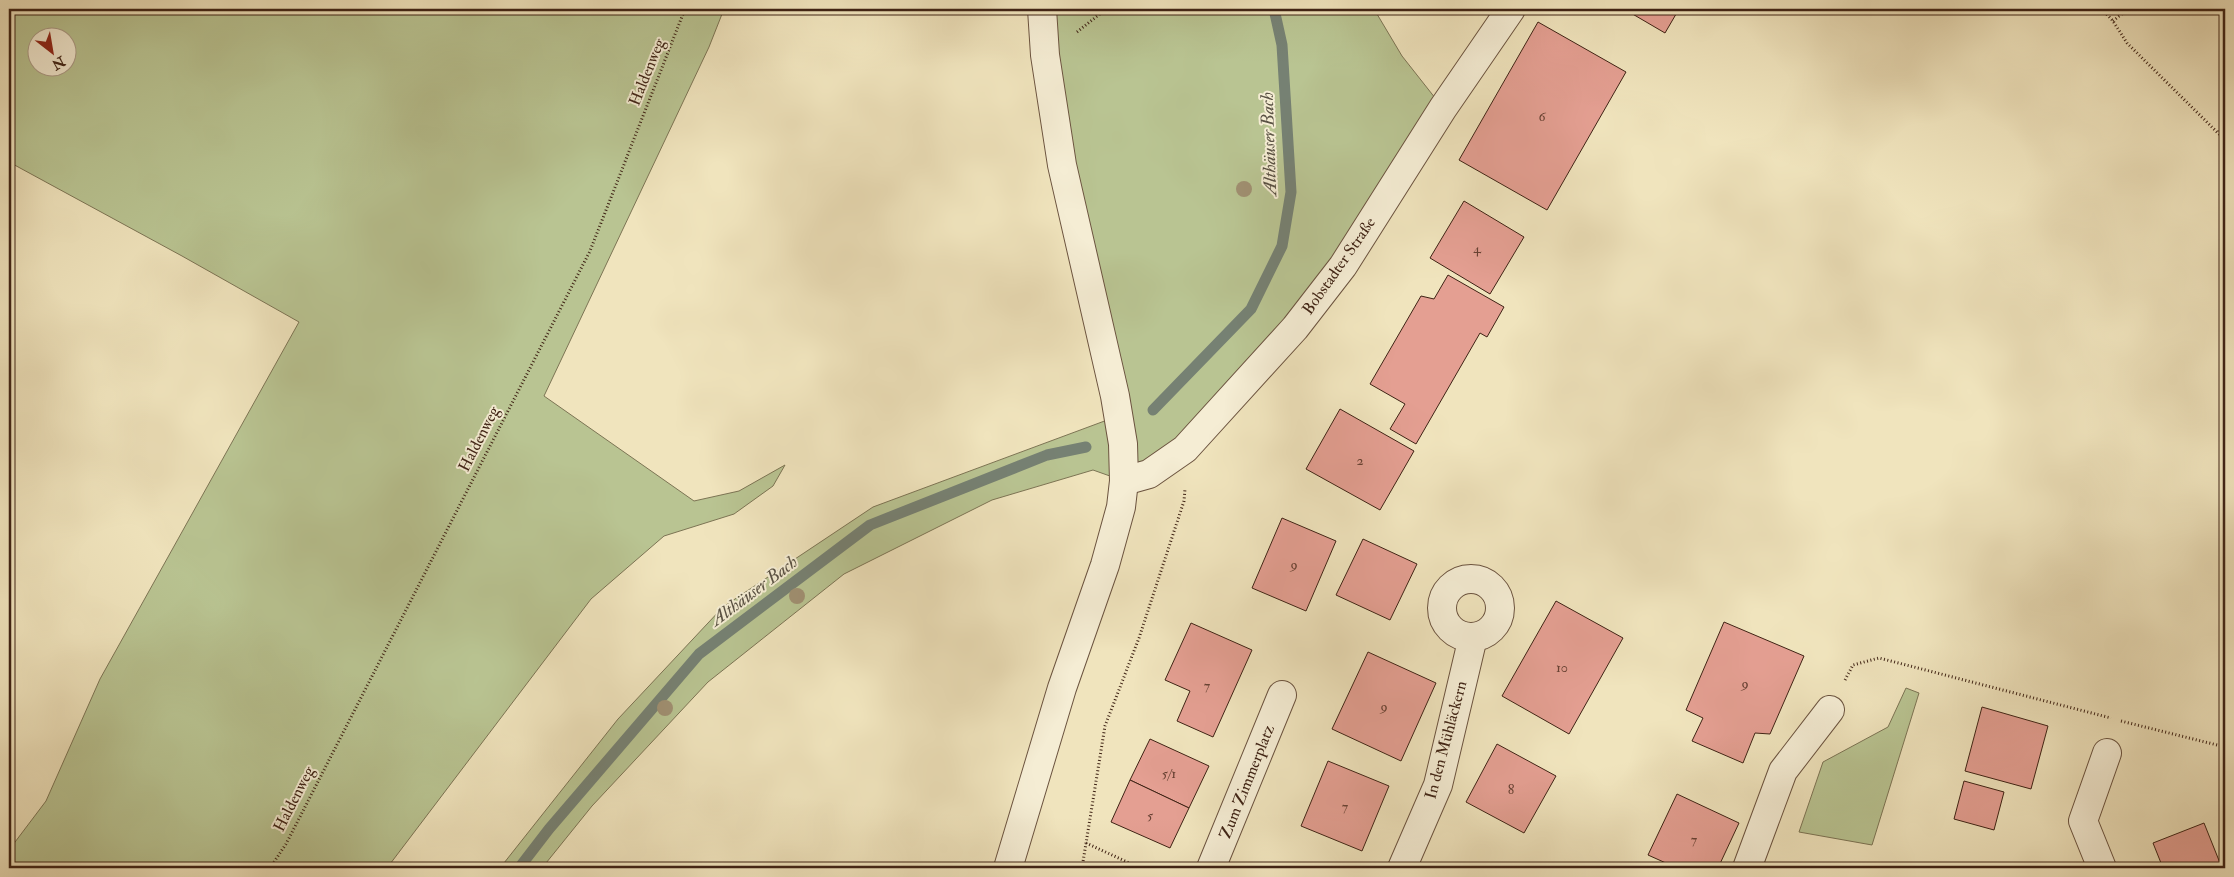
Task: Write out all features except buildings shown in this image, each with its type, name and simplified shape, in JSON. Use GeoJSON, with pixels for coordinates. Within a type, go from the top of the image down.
{"type":"FeatureCollection","features":[{"type":"Feature","properties":{"kind":"street"},"geometry":{"type":"LineString","coordinates":[[1008,868],[1062,688],[1105,565],[1122,507],[1124,480],[1123,444],[1115,396],[1062,165],[1045,55],[1042,9]]}},
{"type":"Feature","properties":{"kind":"street","name":"Bobstadter Straße"},"geometry":{"type":"LineString","coordinates":[[1124,480],[1149,474],[1185,449],[1295,328],[1343,266],[1443,108],[1511,9]]}},
{"type":"Feature","properties":{"kind":"street","name":"In den Mühläckern"},"geometry":{"type":"LineString","coordinates":[[1402,868],[1438,785],[1472,638]]}},
{"type":"Feature","properties":{"kind":"street","name":"Zum Zimmerplatz"},"geometry":{"type":"LineString","coordinates":[[1211,868],[1282,695]]}},
{"type":"Feature","properties":{"kind":"street"},"geometry":{"type":"LineString","coordinates":[[1747,868],[1783,771],[1830,710]]}},
{"type":"Feature","properties":{"kind":"street"},"geometry":{"type":"LineString","coordinates":[[2102,868],[2083,821],[2107,753]]}},
{"type":"Feature","properties":{"kind":"path"},"geometry":{"type":"LineString","coordinates":[[9,14],[14,9]]}},
{"type":"Feature","properties":{"kind":"path","name":"Haldenweg"},"geometry":{"type":"LineString","coordinates":[[270,868],[286,844],[590,251],[685,9]]}},
{"type":"Feature","properties":{"kind":"path"},"geometry":{"type":"LineString","coordinates":[[2102,9],[2113,21],[2127,43],[2225,140]]}},
{"type":"Feature","properties":{"kind":"path"},"geometry":{"type":"LineString","coordinates":[[2113,21],[2128,9]]}},
{"type":"Feature","properties":{"kind":"path"},"geometry":{"type":"LineString","coordinates":[[2219,132],[2225,127]]}},
{"type":"Feature","properties":{"kind":"path"},"geometry":{"type":"LineString","coordinates":[[1082,868],[1105,726],[1139,638],[1184,501],[1185,449]]}},
{"type":"Feature","properties":{"kind":"path"},"geometry":{"type":"LineString","coordinates":[[1830,710],[1853,665],[1879,658],[2225,747]]}},
{"type":"Feature","properties":{"kind":"path"},"geometry":{"type":"LineString","coordinates":[[1086,843],[1140,868]]}},
{"type":"Feature","properties":{"kind":"green space"},"geometry":{"type":"Polygon","coordinates":[[[9,9],[724,9],[709,47],[544,396],[694,501],[739,491],[785,465],[773,486],[734,514],[664,536],[591,599],[387,868],[9,868],[9,850],[46,801],[100,679],[299,322],[9,162],[9,9]]]}},
{"type":"Feature","properties":{"kind":"green space"},"geometry":{"type":"Polygon","coordinates":[[[1042,9],[1374,9],[1402,56],[1443,108],[1343,266],[1185,449],[1124,481],[1093,470],[992,500],[844,574],[708,682],[592,806],[542,868],[500,868],[618,719],[723,607],[873,507],[1118,416],[1042,9]]]}},
{"type":"Feature","properties":{"kind":"green space"},"geometry":{"type":"Polygon","coordinates":[[[1906,688],[1919,693],[1872,845],[1799,832],[1823,762],[1888,727],[1906,688]]]}},
{"type":"Feature","properties":{"kind":"waterway","name":"Althäuser Bach"},"geometry":{"type":"LineString","coordinates":[[1153,410],[1251,309],[1282,246],[1291,192],[1282,45],[1274,9]]}},
{"type":"Feature","properties":{"kind":"waterway","name":"Althäuser Bach"},"geometry":{"type":"LineString","coordinates":[[519,868],[549,829],[699,654],[870,525],[1047,455],[1086,447]]}}]}
